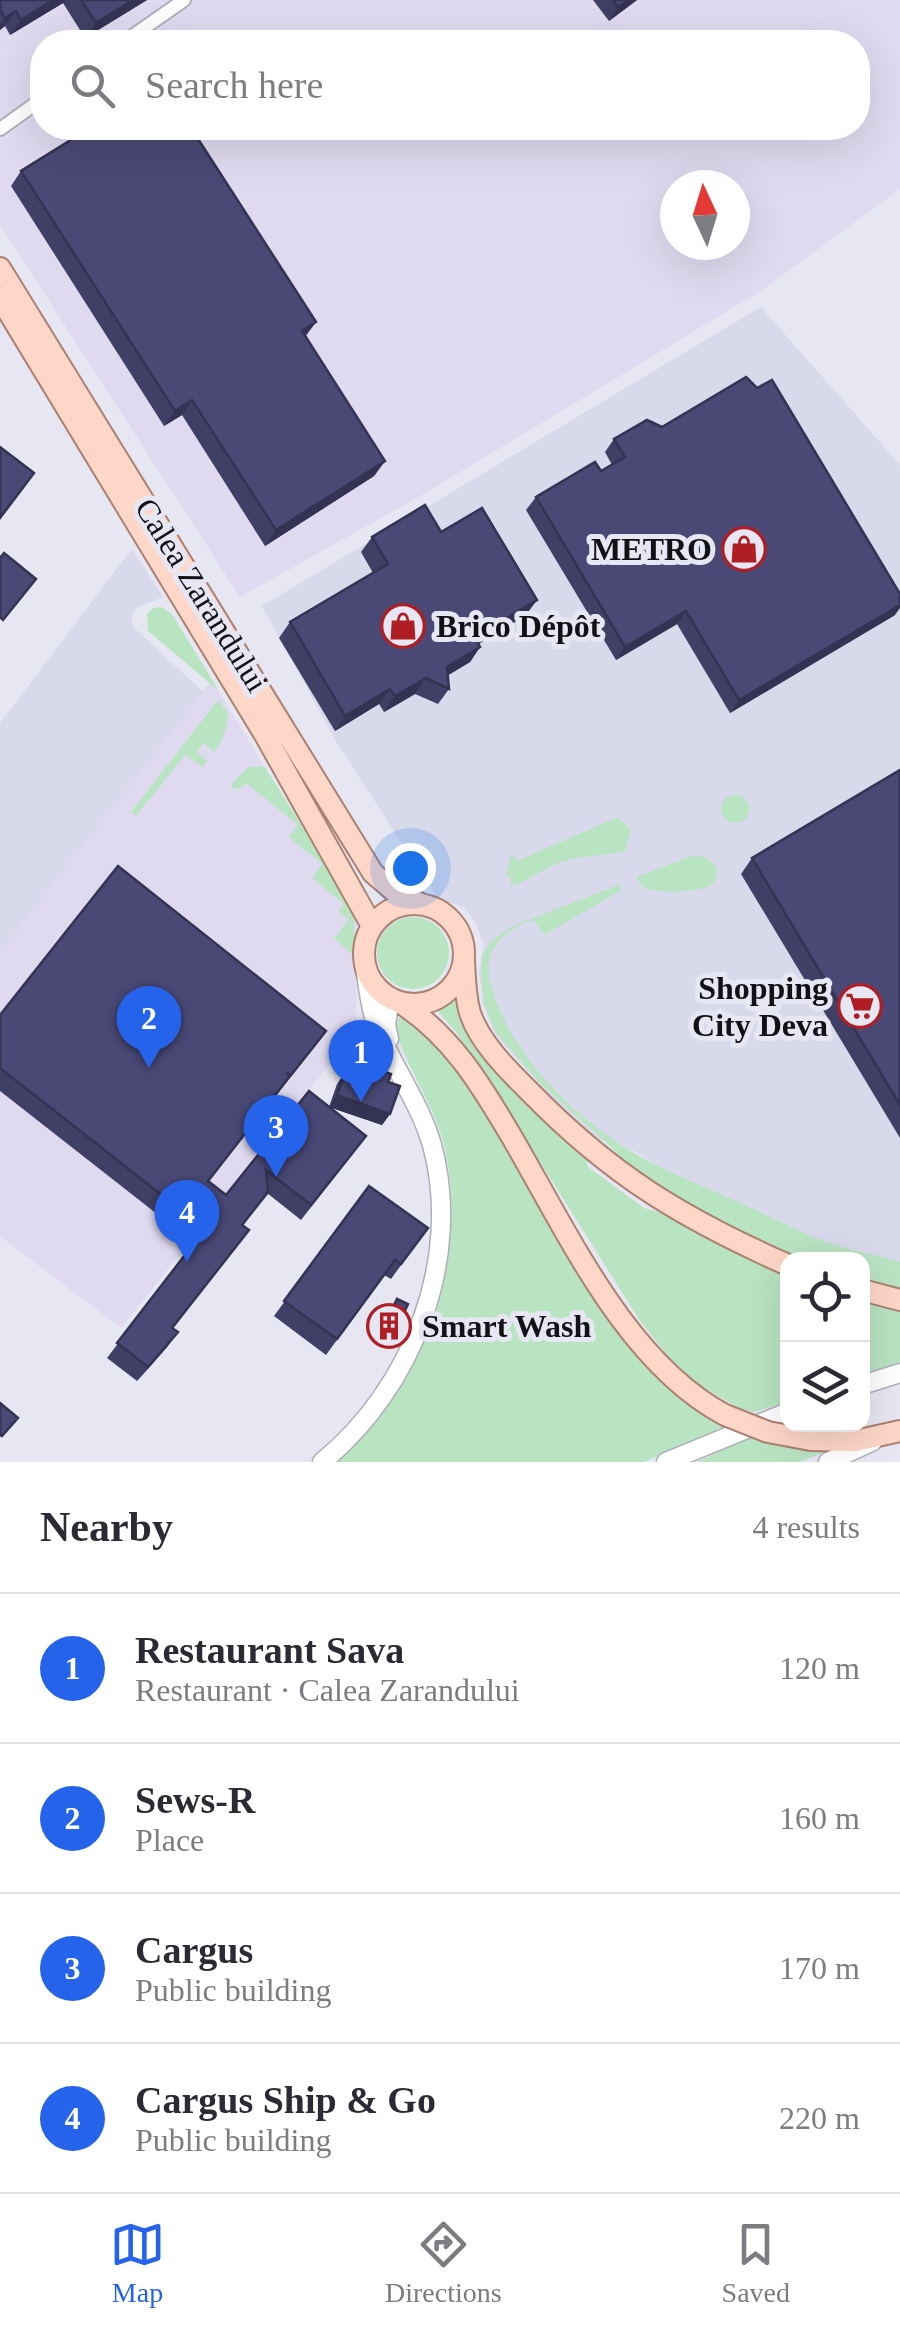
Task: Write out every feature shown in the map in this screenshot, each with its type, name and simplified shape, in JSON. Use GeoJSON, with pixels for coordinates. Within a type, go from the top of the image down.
{"type":"FeatureCollection","features":[{"type":"Feature","properties":{"kind":"main road","name":"Calea Zarandului"},"geometry":{"type":"LineString","coordinates":[[0,268],[373,873],[394,892],[436,908],[458,930],[467,1001],[478,1032],[514,1077],[612,1168],[723,1236],[780,1261]]}},
{"type":"Feature","properties":{"kind":"main road","name":"Calea Zarandului"},"geometry":{"type":"LineString","coordinates":[[0,298],[265,734],[372,926]]}},
{"type":"Feature","properties":{"kind":"main road"},"geometry":{"type":"LineString","coordinates":[[322,1462],[372,1412],[394,1378],[427,1307],[436,1265],[440,1237],[439,1180],[423,1119],[376,1025],[365,967],[366,938],[372,926],[392,908],[421,904]]}},
{"type":"Feature","properties":{"kind":"main road"},"geometry":{"type":"LineString","coordinates":[[394,1000],[428,1002],[441,996],[460,974],[464,960]]}},
{"type":"Feature","properties":{"kind":"main road"},"geometry":{"type":"LineString","coordinates":[[365,967],[372,982],[435,1028],[472,1072],[589,1270],[638,1339],[690,1394],[725,1415],[768,1432],[854,1442],[892,1433]]}},
{"type":"Feature","properties":{"kind":"main road"},"geometry":{"type":"LineString","coordinates":[[394,1000],[386,1024],[399,1068]]}},
{"type":"Feature","properties":{"kind":"main road"},"geometry":{"type":"LineString","coordinates":[[870,1292],[900,1300]]}},
{"type":"Feature","properties":{"kind":"main road"},"geometry":{"type":"LineString","coordinates":[[870,1382],[900,1373]]}},
{"type":"Feature","properties":{"kind":"main road"},"geometry":{"type":"LineString","coordinates":[[666,1462],[780,1415]]}},
{"type":"Feature","properties":{"kind":"main road"},"geometry":{"type":"LineString","coordinates":[[828,1462],[892,1433]]}},
{"type":"Feature","properties":{"kind":"street"},"geometry":{"type":"LineString","coordinates":[[141,30],[184,0]]}},
{"type":"Feature","properties":{"kind":"street"},"geometry":{"type":"LineString","coordinates":[[0,129],[30,108]]}},
{"type":"Feature","properties":{"kind":"shaded area"},"geometry":{"type":"Polygon","coordinates":[[[0,0],[900,0],[900,189],[761,291],[422,495],[240,597],[0,225],[0,0]]]}},
{"type":"Feature","properties":{"kind":"shaded area"},"geometry":{"type":"Polygon","coordinates":[[[761,307],[900,465],[900,1273],[870,1261],[870,1252],[847,1252],[712,1199],[632,1150],[594,1138],[551,1097],[495,1034],[483,1005],[479,972],[484,945],[476,924],[464,907],[438,899],[337,743],[262,606],[761,307]]]}},
{"type":"Feature","properties":{"kind":"shaded area"},"geometry":{"type":"Polygon","coordinates":[[[132,549],[163,597],[136,608],[132,626],[210,698],[0,964],[0,723],[132,549]]]}},
{"type":"Feature","properties":{"kind":"shaded area"},"geometry":{"type":"Polygon","coordinates":[[[212,680],[357,920],[356,1031],[121,1328],[0,1236],[0,951],[212,680]]]}},
{"type":"Feature","properties":{"kind":"green space"},"geometry":{"type":"Polygon","coordinates":[[[161,607],[172,614],[219,691],[148,631],[147,614],[161,607]]]}},
{"type":"Feature","properties":{"kind":"green space"},"geometry":{"type":"Polygon","coordinates":[[[218,700],[228,712],[224,733],[214,752],[204,743],[197,752],[207,761],[203,767],[185,755],[136,816],[131,812],[218,700]]]}},
{"type":"Feature","properties":{"kind":"green space"},"geometry":{"type":"Polygon","coordinates":[[[264,766],[354,907],[354,956],[334,938],[349,920],[338,911],[344,904],[312,878],[322,864],[289,837],[298,825],[246,783],[240,789],[232,788],[232,783],[248,767],[264,766]]]}},
{"type":"Feature","properties":{"kind":"green space"},"geometry":{"type":"Polygon","coordinates":[[[735,795],[745,799],[749,809],[745,819],[735,823],[725,819],[721,809],[725,799],[735,795]]]}},
{"type":"Feature","properties":{"kind":"green space"},"geometry":{"type":"Polygon","coordinates":[[[618,817],[631,830],[625,851],[563,861],[511,886],[511,877],[506,876],[511,853],[517,861],[618,817]]]}},
{"type":"Feature","properties":{"kind":"green space"},"geometry":{"type":"Polygon","coordinates":[[[694,855],[707,858],[717,867],[715,879],[708,886],[671,891],[647,889],[640,884],[637,877],[694,855]]]}},
{"type":"Feature","properties":{"kind":"green space"},"geometry":{"type":"Polygon","coordinates":[[[621,884],[620,891],[544,935],[534,920],[514,928],[499,941],[488,969],[499,1008],[513,1036],[575,1110],[626,1148],[814,1238],[860,1252],[780,1252],[780,1256],[645,1186],[613,1149],[541,1084],[496,1033],[484,1005],[482,956],[491,941],[513,926],[621,884]]]}},
{"type":"Feature","properties":{"kind":"green space"},"geometry":{"type":"Polygon","coordinates":[[[413,917],[438,928],[449,953],[438,978],[413,989],[388,978],[377,953],[388,928],[413,917]]]}},
{"type":"Feature","properties":{"kind":"green space"},"geometry":{"type":"Polygon","coordinates":[[[462,993],[462,1007],[586,1156],[588,1167],[644,1208],[672,1216],[780,1270],[780,1404],[754,1412],[740,1409],[691,1380],[669,1357],[640,1321],[456,1032],[435,1008],[462,993]]]}},
{"type":"Feature","properties":{"kind":"green space"},"geometry":{"type":"Polygon","coordinates":[[[404,1015],[434,1030],[600,1291],[731,1427],[644,1462],[329,1462],[369,1427],[407,1374],[422,1343],[444,1276],[451,1206],[449,1172],[437,1124],[396,1032],[398,1019],[404,1015]]]}},
{"type":"Feature","properties":{"kind":"green space"},"geometry":{"type":"Polygon","coordinates":[[[870,1254],[900,1262],[900,1298],[870,1291],[870,1254]]]}},
{"type":"Feature","properties":{"kind":"green space"},"geometry":{"type":"Polygon","coordinates":[[[870,1298],[900,1304],[900,1363],[870,1372],[870,1298]]]}},
{"type":"Feature","properties":{"kind":"green space"},"geometry":{"type":"Polygon","coordinates":[[[758,1433],[838,1447],[800,1462],[697,1462],[758,1433]]]}},
{"type":"Feature","properties":{"kind":"building"},"geometry":{"type":"Polygon","coordinates":[[[0,0],[53,0],[21,20],[16,11],[5,18],[0,0]]]}},
{"type":"Feature","properties":{"kind":"building"},"geometry":{"type":"Polygon","coordinates":[[[81,0],[133,0],[96,23],[81,0]]]}},
{"type":"Feature","properties":{"kind":"building"},"geometry":{"type":"Polygon","coordinates":[[[71,140],[199,140],[316,322],[302,331],[385,461],[276,530],[192,400],[175,411],[21,171],[71,140]]]}},
{"type":"Feature","properties":{"kind":"building","name":"METRO"},"geometry":{"type":"Polygon","coordinates":[[[746,377],[757,388],[772,380],[900,594],[900,605],[739,700],[686,611],[625,647],[536,497],[595,462],[601,471],[625,457],[614,439],[647,420],[662,427],[746,377]]]}},
{"type":"Feature","properties":{"kind":"building"},"geometry":{"type":"Polygon","coordinates":[[[0,447],[34,473],[0,518],[0,447]]]}},
{"type":"Feature","properties":{"kind":"building","name":"Brico Dépôt"},"geometry":{"type":"Polygon","coordinates":[[[425,505],[441,532],[482,508],[537,600],[475,637],[480,647],[447,667],[449,689],[426,678],[395,696],[390,689],[345,716],[290,622],[388,564],[372,537],[425,505]]]}},
{"type":"Feature","properties":{"kind":"building"},"geometry":{"type":"Polygon","coordinates":[[[4,553],[36,579],[3,620],[0,558],[4,553]]]}},
{"type":"Feature","properties":{"kind":"building","name":"Shopping City Deva"},"geometry":{"type":"Polygon","coordinates":[[[900,770],[900,1105],[752,858],[900,770]]]}},
{"type":"Feature","properties":{"kind":"building"},"geometry":{"type":"Polygon","coordinates":[[[118,866],[326,1031],[291,1075],[286,1073],[290,1076],[208,1181],[226,1195],[309,1091],[366,1136],[311,1205],[266,1170],[268,1192],[242,1225],[249,1230],[172,1328],[178,1332],[148,1367],[117,1343],[205,1229],[0,1068],[0,1015],[118,866]]]}},
{"type":"Feature","properties":{"kind":"building"},"geometry":{"type":"Polygon","coordinates":[[[362,1064],[391,1074],[388,1082],[400,1086],[390,1114],[337,1095],[345,1072],[358,1077],[362,1064]]]}},
{"type":"Feature","properties":{"kind":"building"},"geometry":{"type":"Polygon","coordinates":[[[369,1186],[428,1228],[401,1264],[395,1260],[337,1339],[284,1301],[369,1186]]]}},
{"type":"Feature","properties":{"kind":"building","name":"Smart Wash"},"geometry":{"type":"Polygon","coordinates":[[[397,1299],[408,1304],[392,1338],[381,1333],[397,1299]]]}},
{"type":"Feature","properties":{"kind":"building"},"geometry":{"type":"Polygon","coordinates":[[[0,1403],[18,1418],[2,1436],[0,1435],[0,1403]]]}},
{"type":"Feature","properties":{"kind":"place","name":"METRO"},"geometry":{"type":"Point","coordinates":[744,549]}},
{"type":"Feature","properties":{"kind":"place","name":"Brico Dépôt"},"geometry":{"type":"Point","coordinates":[403,626]}},
{"type":"Feature","properties":{"kind":"place","name":"Shopping City Deva"},"geometry":{"type":"Point","coordinates":[860,1006]}},
{"type":"Feature","properties":{"kind":"place","name":"Sews-R"},"geometry":{"type":"Point","coordinates":[149,1068]}},
{"type":"Feature","properties":{"kind":"place","name":"Restaurant Sava"},"geometry":{"type":"Point","coordinates":[361,1102]}},
{"type":"Feature","properties":{"kind":"place","name":"Cargus"},"geometry":{"type":"Point","coordinates":[276,1177]}},
{"type":"Feature","properties":{"kind":"place","name":"Cargus Ship & Go"},"geometry":{"type":"Point","coordinates":[187,1262]}},
{"type":"Feature","properties":{"kind":"place","name":"Smart Wash"},"geometry":{"type":"Point","coordinates":[389,1326]}}]}
